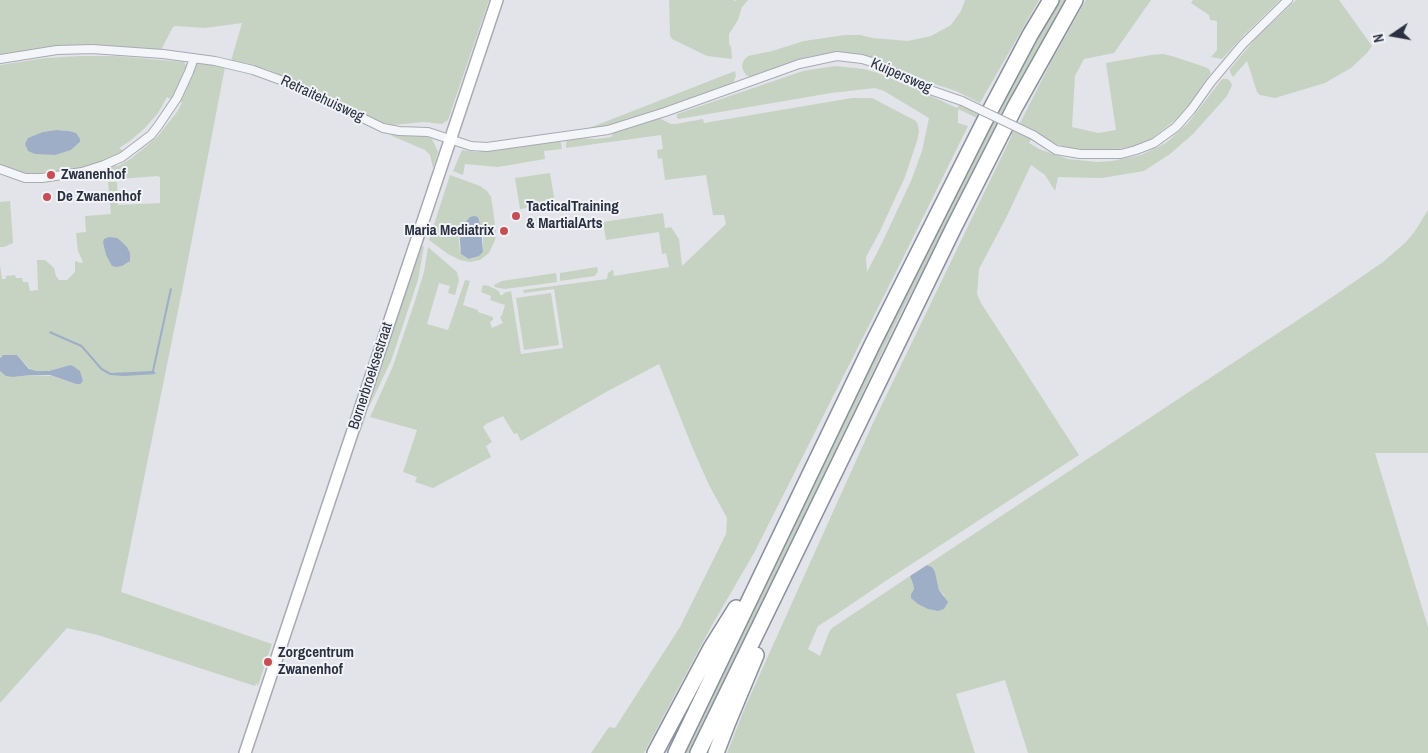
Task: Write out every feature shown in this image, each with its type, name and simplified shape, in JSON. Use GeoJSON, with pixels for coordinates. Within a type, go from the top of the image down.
{"type":"FeatureCollection","features":[{"type":"Feature","properties":{"kind":"highway"},"geometry":{"type":"LineString","coordinates":[[676,753],[872,345],[996,99],[1051,0]]}},
{"type":"Feature","properties":{"kind":"highway"},"geometry":{"type":"LineString","coordinates":[[698,753],[954,227],[1015,107],[1075,0]]}},
{"type":"Feature","properties":{"kind":"highway"},"geometry":{"type":"LineString","coordinates":[[655,753],[711,648],[770,557]]}},
{"type":"Feature","properties":{"kind":"highway"},"geometry":{"type":"LineString","coordinates":[[716,753],[770,624],[776,594]]}},
{"type":"Feature","properties":{"kind":"main road","name":"Bornerbroeksestraat"},"geometry":{"type":"LineString","coordinates":[[245,753],[497,0]]}},
{"type":"Feature","properties":{"kind":"street","name":"Kuipersweg"},"geometry":{"type":"LineString","coordinates":[[450,139],[471,146],[487,148],[608,130],[665,112],[799,64],[837,56],[875,63],[1033,135],[1056,150],[1080,154],[1121,154],[1154,143],[1176,127],[1243,44],[1288,0]]}},
{"type":"Feature","properties":{"kind":"street","name":"Retraitehuisweg"},"geometry":{"type":"LineString","coordinates":[[0,59],[57,50],[92,49],[143,52],[230,64],[266,74],[298,86],[383,128],[428,132],[450,139]]}},
{"type":"Feature","properties":{"kind":"street"},"geometry":{"type":"LineString","coordinates":[[0,170],[26,178],[42,178],[82,172],[122,157],[152,134],[158,126],[177,98],[190,72],[194,58]]}},
{"type":"Feature","properties":{"kind":"green space"},"geometry":{"type":"Polygon","coordinates":[[[0,0],[489,0],[448,120],[442,124],[423,122],[393,125],[383,123],[269,70],[231,61],[242,23],[205,28],[175,26],[161,50],[115,46],[70,47],[0,55],[0,0]]]}},
{"type":"Feature","properties":{"kind":"green space"},"geometry":{"type":"Polygon","coordinates":[[[669,0],[748,0],[742,7],[738,20],[729,34],[732,59],[707,56],[672,39],[670,35],[669,0]]]}},
{"type":"Feature","properties":{"kind":"green space"},"geometry":{"type":"Polygon","coordinates":[[[965,0],[1039,0],[980,103],[956,91],[916,78],[876,60],[847,53],[835,52],[808,57],[757,76],[750,77],[743,70],[742,65],[748,56],[804,41],[845,35],[908,41],[931,36],[951,25],[961,11],[965,0]]]}},
{"type":"Feature","properties":{"kind":"green space"},"geometry":{"type":"Polygon","coordinates":[[[1057,0],[1068,0],[1003,115],[1032,137],[1029,143],[1039,149],[1068,159],[1098,162],[1141,155],[1166,143],[1188,123],[1222,79],[1227,79],[1232,85],[1227,96],[1193,134],[1170,154],[1144,171],[1102,178],[1058,177],[1055,191],[1045,175],[1031,165],[979,269],[977,294],[1079,455],[818,626],[808,649],[820,656],[832,628],[910,576],[914,589],[911,594],[945,596],[939,590],[935,572],[932,567],[927,565],[1383,262],[1406,242],[1428,210],[1428,453],[1375,453],[1428,627],[1428,753],[1028,753],[1005,680],[956,694],[975,753],[727,753],[746,705],[873,423],[1012,135],[997,127],[901,313],[690,753],[683,753],[923,253],[990,124],[958,109],[958,123],[968,126],[754,553],[711,627],[644,753],[591,753],[609,727],[615,728],[680,627],[726,534],[727,518],[709,485],[693,449],[659,364],[521,441],[517,433],[514,434],[503,416],[486,424],[483,427],[492,442],[486,446],[491,457],[433,488],[415,482],[417,477],[403,472],[417,430],[370,417],[393,366],[424,272],[428,247],[457,272],[459,280],[455,295],[448,293],[450,286],[439,283],[427,324],[448,330],[465,280],[470,281],[463,305],[493,317],[493,320],[490,322],[492,328],[503,323],[500,317],[505,305],[490,300],[491,296],[481,292],[483,285],[499,291],[500,295],[511,291],[521,354],[563,348],[554,289],[524,293],[523,290],[607,279],[608,273],[612,270],[614,276],[669,267],[666,253],[662,254],[659,232],[606,240],[603,222],[663,213],[665,228],[671,227],[679,239],[682,266],[726,224],[724,215],[713,215],[706,175],[665,180],[662,158],[658,159],[657,150],[663,149],[661,135],[566,148],[567,140],[611,137],[614,132],[659,118],[671,124],[703,119],[704,123],[852,98],[872,98],[916,121],[919,132],[905,177],[866,257],[867,272],[911,181],[922,151],[929,118],[884,91],[875,88],[831,93],[679,119],[677,114],[803,71],[835,66],[864,69],[878,73],[957,108],[960,104],[992,119],[1057,0]]]}},
{"type":"Feature","properties":{"kind":"green space"},"geometry":{"type":"Polygon","coordinates":[[[1086,0],[1151,0],[1114,53],[1084,59],[1075,76],[1072,127],[1098,133],[1116,130],[1106,63],[1163,54],[1205,67],[1211,73],[1178,118],[1151,139],[1134,146],[1108,151],[1068,148],[1054,143],[1020,123],[1052,60],[1086,0]]]}},
{"type":"Feature","properties":{"kind":"green space"},"geometry":{"type":"Polygon","coordinates":[[[1193,0],[1280,0],[1222,59],[1211,57],[1217,50],[1217,21],[1210,20],[1209,15],[1191,3],[1193,0]]]}},
{"type":"Feature","properties":{"kind":"green space"},"geometry":{"type":"Polygon","coordinates":[[[1296,0],[1339,0],[1372,46],[1351,68],[1325,83],[1275,98],[1260,95],[1257,92],[1247,61],[1233,77],[1230,69],[1256,38],[1296,0]]]}},
{"type":"Feature","properties":{"kind":"green space"},"geometry":{"type":"Polygon","coordinates":[[[116,56],[184,62],[187,67],[173,100],[167,97],[158,113],[145,128],[119,148],[126,152],[92,167],[35,176],[14,173],[0,168],[0,65],[46,58],[116,56]],[[69,131],[43,132],[71,150],[80,142],[69,131]]]}},
{"type":"Feature","properties":{"kind":"green space"},"geometry":{"type":"Polygon","coordinates":[[[198,62],[225,67],[121,592],[272,644],[258,686],[256,683],[255,686],[98,635],[67,628],[0,703],[0,371],[13,377],[31,375],[52,376],[76,384],[73,366],[70,365],[41,372],[32,371],[17,355],[1,356],[0,358],[0,265],[2,279],[6,279],[6,276],[15,275],[16,278],[22,278],[23,282],[28,282],[30,291],[38,290],[37,260],[45,260],[54,268],[59,280],[67,280],[75,272],[75,261],[83,262],[78,251],[76,233],[86,232],[85,216],[111,214],[108,182],[117,182],[118,205],[160,203],[160,177],[108,180],[108,166],[118,166],[132,158],[157,137],[182,103],[179,100],[198,62]]]}},
{"type":"Feature","properties":{"kind":"green space"},"geometry":{"type":"Polygon","coordinates":[[[735,71],[736,76],[733,83],[726,86],[626,122],[579,132],[735,71]]]}},
{"type":"Feature","properties":{"kind":"green space"},"geometry":{"type":"Polygon","coordinates":[[[390,135],[431,138],[438,152],[433,168],[430,155],[425,150],[390,135]]]}},
{"type":"Feature","properties":{"kind":"green space"},"geometry":{"type":"Polygon","coordinates":[[[559,141],[562,149],[544,151],[545,159],[498,167],[465,164],[463,175],[453,171],[462,150],[477,152],[559,141]]]}},
{"type":"Feature","properties":{"kind":"green space"},"geometry":{"type":"Polygon","coordinates":[[[550,173],[555,203],[520,209],[515,178],[550,173]]]}},
{"type":"Feature","properties":{"kind":"green space"},"geometry":{"type":"Polygon","coordinates":[[[450,175],[480,186],[487,191],[491,197],[496,235],[489,253],[480,260],[470,262],[460,260],[429,240],[450,175]],[[478,217],[458,234],[460,250],[469,259],[483,252],[483,236],[478,217]]]}},
{"type":"Feature","properties":{"kind":"green space"},"geometry":{"type":"Polygon","coordinates":[[[10,201],[13,243],[0,247],[0,202],[10,201]]]}},
{"type":"Feature","properties":{"kind":"green space"},"geometry":{"type":"Polygon","coordinates":[[[424,246],[418,280],[391,361],[368,409],[360,433],[358,429],[419,247],[424,246]]]}},
{"type":"Feature","properties":{"kind":"green space"},"geometry":{"type":"Polygon","coordinates":[[[597,267],[598,271],[595,276],[560,281],[560,273],[597,267]]]}},
{"type":"Feature","properties":{"kind":"green space"},"geometry":{"type":"Polygon","coordinates":[[[556,273],[557,282],[505,289],[495,287],[494,285],[502,281],[556,273]]]}},
{"type":"Feature","properties":{"kind":"green space"},"geometry":{"type":"Polygon","coordinates":[[[551,293],[559,345],[524,350],[516,298],[551,293]]]}},
{"type":"Feature","properties":{"kind":"water"},"geometry":{"type":"Polygon","coordinates":[[[56,130],[76,133],[80,142],[71,150],[55,155],[35,154],[28,151],[25,144],[28,138],[43,132],[56,130]]]}},
{"type":"Feature","properties":{"kind":"water"},"geometry":{"type":"Polygon","coordinates":[[[470,217],[478,217],[481,227],[483,252],[479,256],[469,259],[461,254],[459,230],[470,217]]]}},
{"type":"Feature","properties":{"kind":"water"},"geometry":{"type":"Polygon","coordinates":[[[109,237],[117,238],[127,247],[130,253],[130,261],[122,266],[112,266],[106,255],[103,242],[104,239],[109,237]]]}},
{"type":"Feature","properties":{"kind":"water"},"geometry":{"type":"Polygon","coordinates":[[[170,288],[172,289],[154,371],[156,374],[110,375],[101,370],[81,347],[49,333],[50,331],[82,345],[102,368],[111,373],[152,371],[170,288]]]}},
{"type":"Feature","properties":{"kind":"water"},"geometry":{"type":"Polygon","coordinates":[[[3,355],[17,355],[29,369],[36,371],[49,371],[70,365],[80,371],[83,381],[80,384],[76,384],[50,375],[6,376],[0,371],[0,358],[3,355]]]}},
{"type":"Feature","properties":{"kind":"water"},"geometry":{"type":"Polygon","coordinates":[[[927,565],[932,567],[935,572],[939,590],[948,602],[944,609],[938,611],[928,609],[911,598],[914,589],[910,576],[927,565]]]}},
{"type":"Feature","properties":{"kind":"place","name":"Zwanenhof"},"geometry":{"type":"Point","coordinates":[51,175]}},
{"type":"Feature","properties":{"kind":"place","name":"De Zwanenhof"},"geometry":{"type":"Point","coordinates":[47,197]}},
{"type":"Feature","properties":{"kind":"place","name":"TacticalTraining & MartialArts"},"geometry":{"type":"Point","coordinates":[516,216]}},
{"type":"Feature","properties":{"kind":"place","name":"Maria Mediatrix"},"geometry":{"type":"Point","coordinates":[504,231]}},
{"type":"Feature","properties":{"kind":"place","name":"Zorgcentrum Zwanenhof"},"geometry":{"type":"Point","coordinates":[268,662]}}]}
